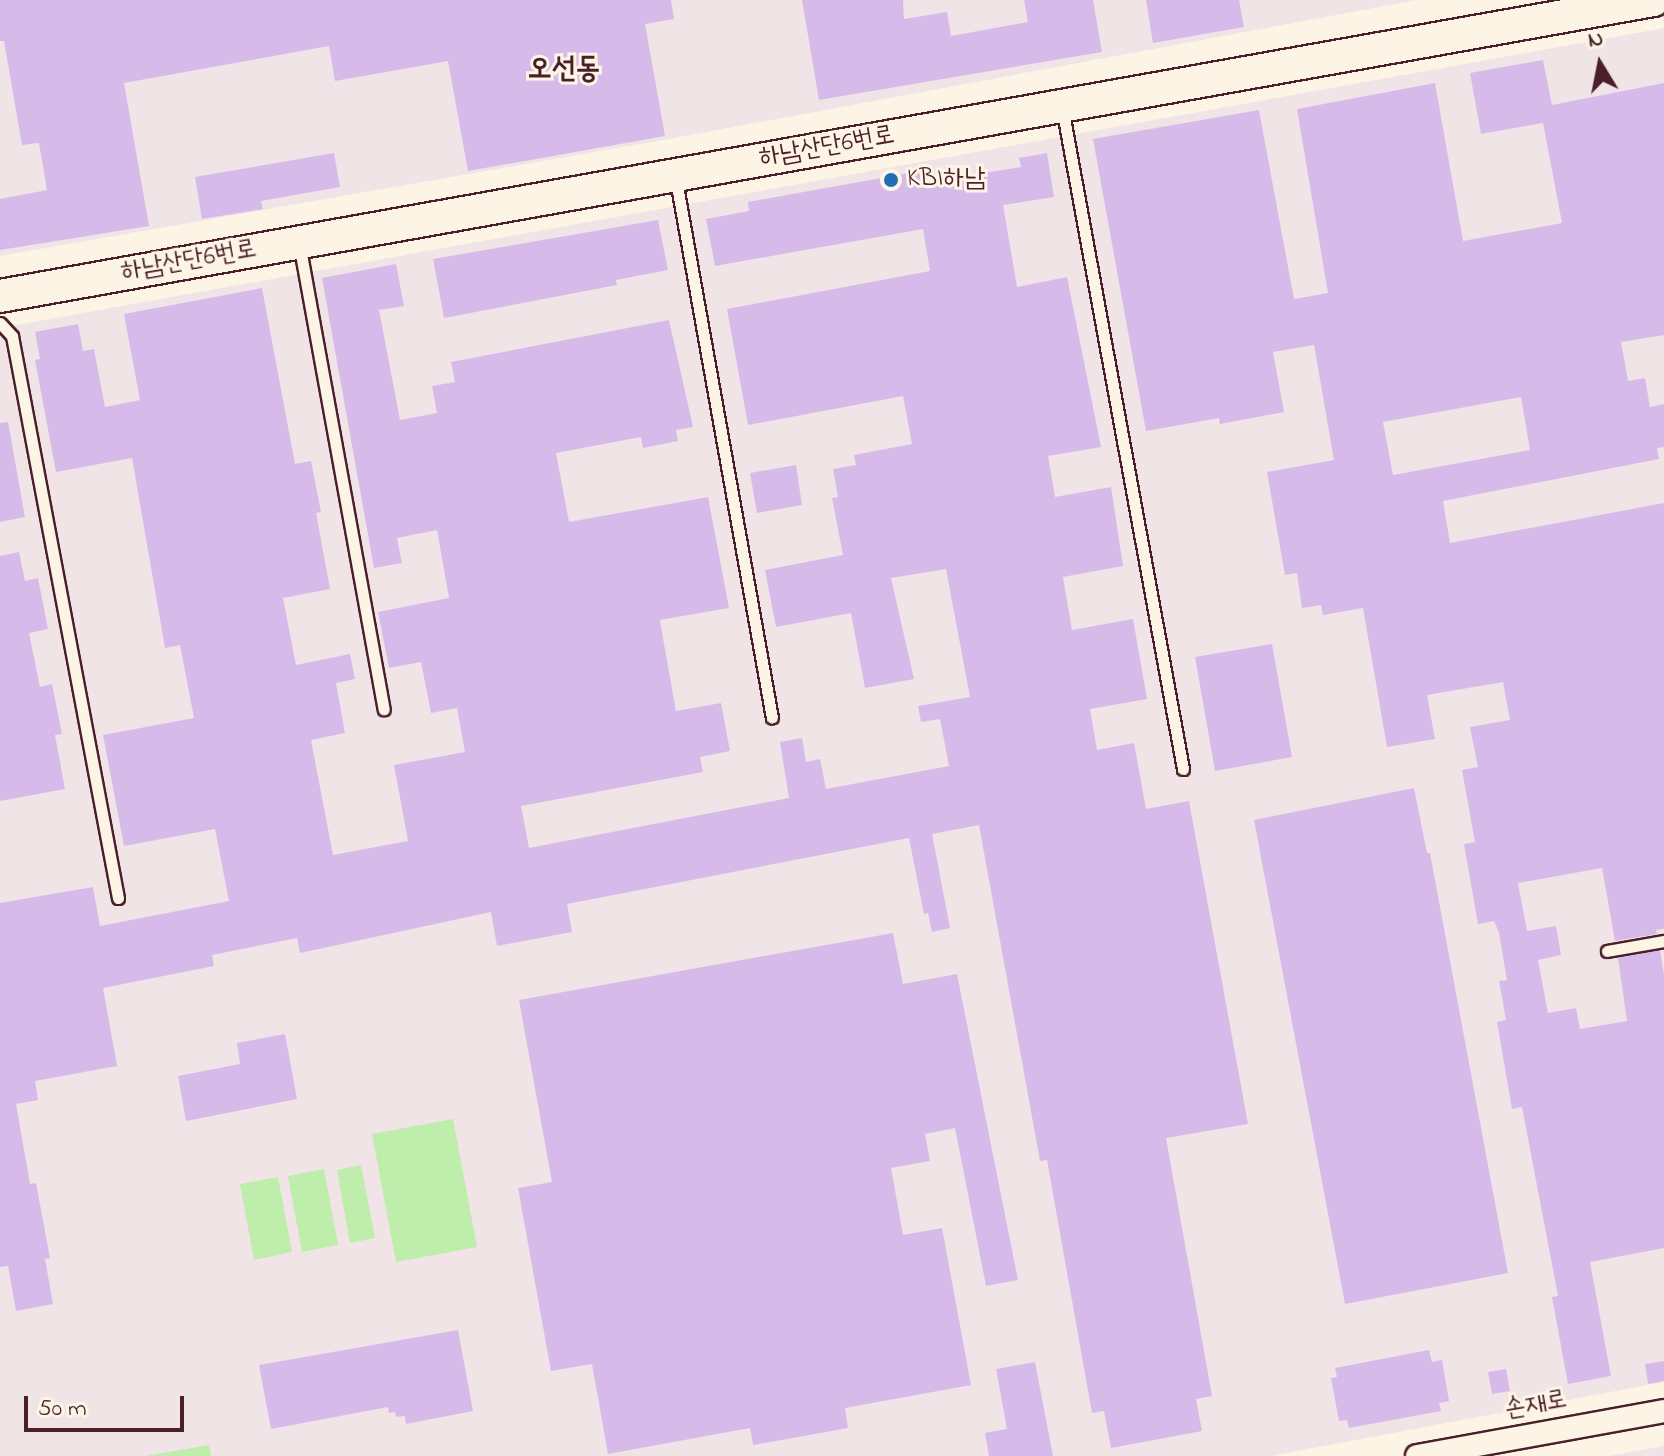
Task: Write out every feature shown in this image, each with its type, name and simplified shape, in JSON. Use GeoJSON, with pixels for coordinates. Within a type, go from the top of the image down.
{"type":"FeatureCollection","features":[{"type":"Feature","properties":{"kind":"street","name":"하남산단6번로"},"geometry":{"type":"LineString","coordinates":[[0,296],[1633,2]]}},
{"type":"Feature","properties":{"kind":"street","name":"손재로"},"geometry":{"type":"LineString","coordinates":[[1417,1456],[1664,1411]]}},
{"type":"Feature","properties":{"kind":"lane"},"geometry":{"type":"LineString","coordinates":[[1062,106],[1183,769]]}},
{"type":"Feature","properties":{"kind":"lane"},"geometry":{"type":"LineString","coordinates":[[676,175],[772,718]]}},
{"type":"Feature","properties":{"kind":"lane"},"geometry":{"type":"LineString","coordinates":[[299,243],[384,709]]}},
{"type":"Feature","properties":{"kind":"lane"},"geometry":{"type":"LineString","coordinates":[[0,323],[12,336],[118,898]]}},
{"type":"Feature","properties":{"kind":"lane"},"geometry":{"type":"LineString","coordinates":[[1607,951],[1664,941]]}},
{"type":"Feature","properties":{"kind":"shaded area"},"geometry":{"type":"Polygon","coordinates":[[[0,0],[1417,0],[669,139],[0,256],[0,0]]]}},
{"type":"Feature","properties":{"kind":"shaded area"},"geometry":{"type":"Polygon","coordinates":[[[1664,28],[1664,1382],[1271,1456],[0,1456],[0,328],[1664,28]]]}},
{"type":"Feature","properties":{"kind":"shaded area"},"geometry":{"type":"Polygon","coordinates":[[[1664,1446],[1664,1456],[1609,1456],[1664,1446]]]}},
{"type":"Feature","properties":{"kind":"green space"},"geometry":{"type":"Polygon","coordinates":[[[453,1119],[477,1247],[396,1262],[372,1134],[453,1119]]]}},
{"type":"Feature","properties":{"kind":"green space"},"geometry":{"type":"Polygon","coordinates":[[[361,1165],[375,1238],[350,1243],[337,1170],[361,1165]]]}},
{"type":"Feature","properties":{"kind":"green space"},"geometry":{"type":"Polygon","coordinates":[[[324,1169],[338,1245],[302,1252],[288,1176],[324,1169]]]}},
{"type":"Feature","properties":{"kind":"green space"},"geometry":{"type":"Polygon","coordinates":[[[278,1177],[292,1252],[254,1260],[240,1184],[278,1177]]]}},
{"type":"Feature","properties":{"kind":"green space"},"geometry":{"type":"Polygon","coordinates":[[[209,1445],[211,1456],[146,1456],[209,1445]]]}},
{"type":"Feature","properties":{"kind":"building"},"geometry":{"type":"Polygon","coordinates":[[[0,0],[671,0],[674,19],[645,24],[665,136],[468,171],[448,61],[335,81],[329,46],[124,83],[149,226],[0,250],[0,199],[47,190],[39,143],[22,145],[4,41],[0,41],[0,0]]]}},
{"type":"Feature","properties":{"kind":"building"},"geometry":{"type":"Polygon","coordinates":[[[802,0],[903,0],[904,19],[947,12],[951,36],[1028,22],[1024,0],[1093,0],[1102,52],[819,100],[802,0]]]}},
{"type":"Feature","properties":{"kind":"building"},"geometry":{"type":"Polygon","coordinates":[[[1146,0],[1239,0],[1244,27],[1153,43],[1146,0]]]}},
{"type":"Feature","properties":{"kind":"building"},"geometry":{"type":"Polygon","coordinates":[[[1543,60],[1552,105],[1664,83],[1664,335],[1621,342],[1628,381],[1645,378],[1650,407],[1664,404],[1664,447],[1657,448],[1659,459],[1443,501],[1450,543],[1664,503],[1664,929],[1656,930],[1657,934],[1615,941],[1602,868],[1518,883],[1527,931],[1556,926],[1561,955],[1538,960],[1548,1013],[1576,1008],[1580,1029],[1627,1021],[1618,958],[1660,950],[1664,975],[1664,1248],[1590,1262],[1611,1376],[1568,1384],[1552,1297],[1558,1296],[1522,1107],[1512,1109],[1497,1022],[1506,1020],[1499,981],[1507,980],[1499,933],[1494,921],[1478,924],[1464,844],[1475,842],[1462,770],[1478,767],[1470,727],[1510,720],[1503,682],[1427,695],[1435,739],[1387,747],[1363,608],[1323,615],[1321,605],[1302,608],[1297,573],[1285,575],[1267,472],[1334,460],[1314,345],[1273,352],[1284,412],[1220,424],[1219,418],[1146,431],[1093,139],[1259,110],[1294,299],[1328,293],[1297,109],[1435,83],[1463,241],[1562,223],[1543,123],[1481,134],[1470,73],[1543,60]],[[1521,397],[1383,422],[1393,475],[1530,450],[1521,397]]]}},
{"type":"Feature","properties":{"kind":"building"},"geometry":{"type":"Polygon","coordinates":[[[334,153],[340,187],[261,201],[263,209],[202,219],[195,177],[334,153]]]}},
{"type":"Feature","properties":{"kind":"building"},"geometry":{"type":"Polygon","coordinates":[[[1047,153],[1054,197],[1003,205],[1017,287],[1067,277],[1101,447],[1048,456],[1055,497],[1111,487],[1123,566],[1063,577],[1072,630],[1133,619],[1147,699],[1090,709],[1097,750],[1134,743],[1146,809],[1189,801],[1248,1124],[1166,1138],[1212,1396],[1196,1399],[1202,1431],[1111,1448],[1104,1411],[1092,1413],[1047,1160],[1040,1161],[979,825],[932,834],[950,928],[932,932],[928,913],[924,914],[909,838],[567,904],[572,932],[497,946],[491,912],[300,953],[297,938],[212,955],[214,966],[103,988],[117,1066],[35,1081],[38,1100],[16,1104],[30,1184],[36,1183],[50,1258],[45,1259],[53,1304],[16,1311],[8,1266],[0,1267],[0,903],[93,887],[100,926],[229,901],[215,829],[124,846],[103,735],[194,718],[180,645],[165,648],[132,458],[56,472],[35,360],[40,359],[35,332],[78,324],[83,351],[94,349],[105,407],[140,400],[124,314],[262,288],[295,464],[311,461],[321,512],[316,513],[330,589],[283,598],[296,665],[350,654],[355,679],[336,683],[345,733],[311,740],[333,855],[408,841],[394,765],[465,752],[457,708],[431,713],[421,662],[389,668],[378,612],[449,598],[437,530],[397,538],[402,563],[374,568],[322,278],[396,264],[404,306],[379,310],[400,420],[437,413],[432,386],[455,382],[451,362],[669,320],[693,427],[676,430],[678,441],[643,448],[641,437],[556,453],[569,522],[708,497],[729,608],[660,620],[676,711],[721,703],[730,751],[700,757],[703,772],[521,806],[529,848],[789,798],[780,742],[802,738],[806,762],[820,759],[826,789],[949,766],[940,719],[921,722],[918,706],[970,697],[946,569],[891,578],[914,679],[865,688],[851,613],[776,627],[765,570],[843,555],[832,498],[838,497],[833,469],[856,465],[854,455],[912,444],[903,396],[748,425],[727,309],[930,271],[923,229],[715,266],[706,219],[749,211],[748,202],[926,170],[928,182],[1021,167],[1019,158],[1047,153]]]}},
{"type":"Feature","properties":{"kind":"building"},"geometry":{"type":"Polygon","coordinates":[[[658,220],[668,270],[616,280],[617,285],[444,318],[433,259],[658,220]]]}},
{"type":"Feature","properties":{"kind":"building"},"geometry":{"type":"Polygon","coordinates":[[[8,422],[25,517],[0,522],[0,423],[8,422]]]}},
{"type":"Feature","properties":{"kind":"building"},"geometry":{"type":"Polygon","coordinates":[[[796,465],[802,505],[757,513],[750,473],[796,465]]]}},
{"type":"Feature","properties":{"kind":"building"},"geometry":{"type":"Polygon","coordinates":[[[19,552],[25,581],[38,578],[48,629],[29,633],[40,687],[52,684],[62,734],[55,735],[65,789],[0,801],[0,556],[19,552]]]}},
{"type":"Feature","properties":{"kind":"building"},"geometry":{"type":"Polygon","coordinates":[[[1272,644],[1292,757],[1215,771],[1195,657],[1272,644]]]}},
{"type":"Feature","properties":{"kind":"building"},"geometry":{"type":"Polygon","coordinates":[[[1414,788],[1427,853],[1430,853],[1508,1273],[1345,1304],[1254,820],[1414,788]]]}},
{"type":"Feature","properties":{"kind":"building"},"geometry":{"type":"Polygon","coordinates":[[[893,933],[903,984],[957,974],[1018,1280],[986,1286],[955,1128],[925,1134],[930,1161],[891,1168],[903,1235],[942,1228],[971,1385],[845,1408],[848,1428],[753,1445],[750,1428],[608,1454],[592,1364],[551,1371],[518,1188],[552,1182],[519,1000],[893,933]]]}},
{"type":"Feature","properties":{"kind":"building"},"geometry":{"type":"Polygon","coordinates":[[[285,1034],[297,1099],[186,1121],[178,1076],[240,1064],[237,1043],[285,1034]]]}},
{"type":"Feature","properties":{"kind":"building"},"geometry":{"type":"Polygon","coordinates":[[[458,1330],[473,1411],[406,1424],[405,1416],[396,1417],[395,1412],[389,1413],[388,1407],[271,1429],[259,1365],[458,1330]]]}},
{"type":"Feature","properties":{"kind":"building"},"geometry":{"type":"Polygon","coordinates":[[[1429,1350],[1432,1362],[1442,1360],[1449,1401],[1439,1403],[1441,1411],[1349,1428],[1347,1420],[1339,1421],[1331,1378],[1337,1377],[1335,1368],[1429,1350]]]}},
{"type":"Feature","properties":{"kind":"building"},"geometry":{"type":"Polygon","coordinates":[[[1664,1361],[1664,1381],[1648,1384],[1645,1364],[1664,1361]]]}},
{"type":"Feature","properties":{"kind":"building"},"geometry":{"type":"Polygon","coordinates":[[[1035,1362],[1053,1456],[989,1456],[985,1433],[1007,1429],[996,1369],[1035,1362]]]}},
{"type":"Feature","properties":{"kind":"building"},"geometry":{"type":"Polygon","coordinates":[[[1506,1369],[1510,1391],[1492,1394],[1488,1372],[1506,1369]]]}},
{"type":"Feature","properties":{"kind":"place","name":"KBI하남"},"geometry":{"type":"Point","coordinates":[891,180]}},
{"type":"Feature","properties":{"kind":"district","name":"오선동"},"geometry":{"type":"Point","coordinates":[564,70]}}]}
